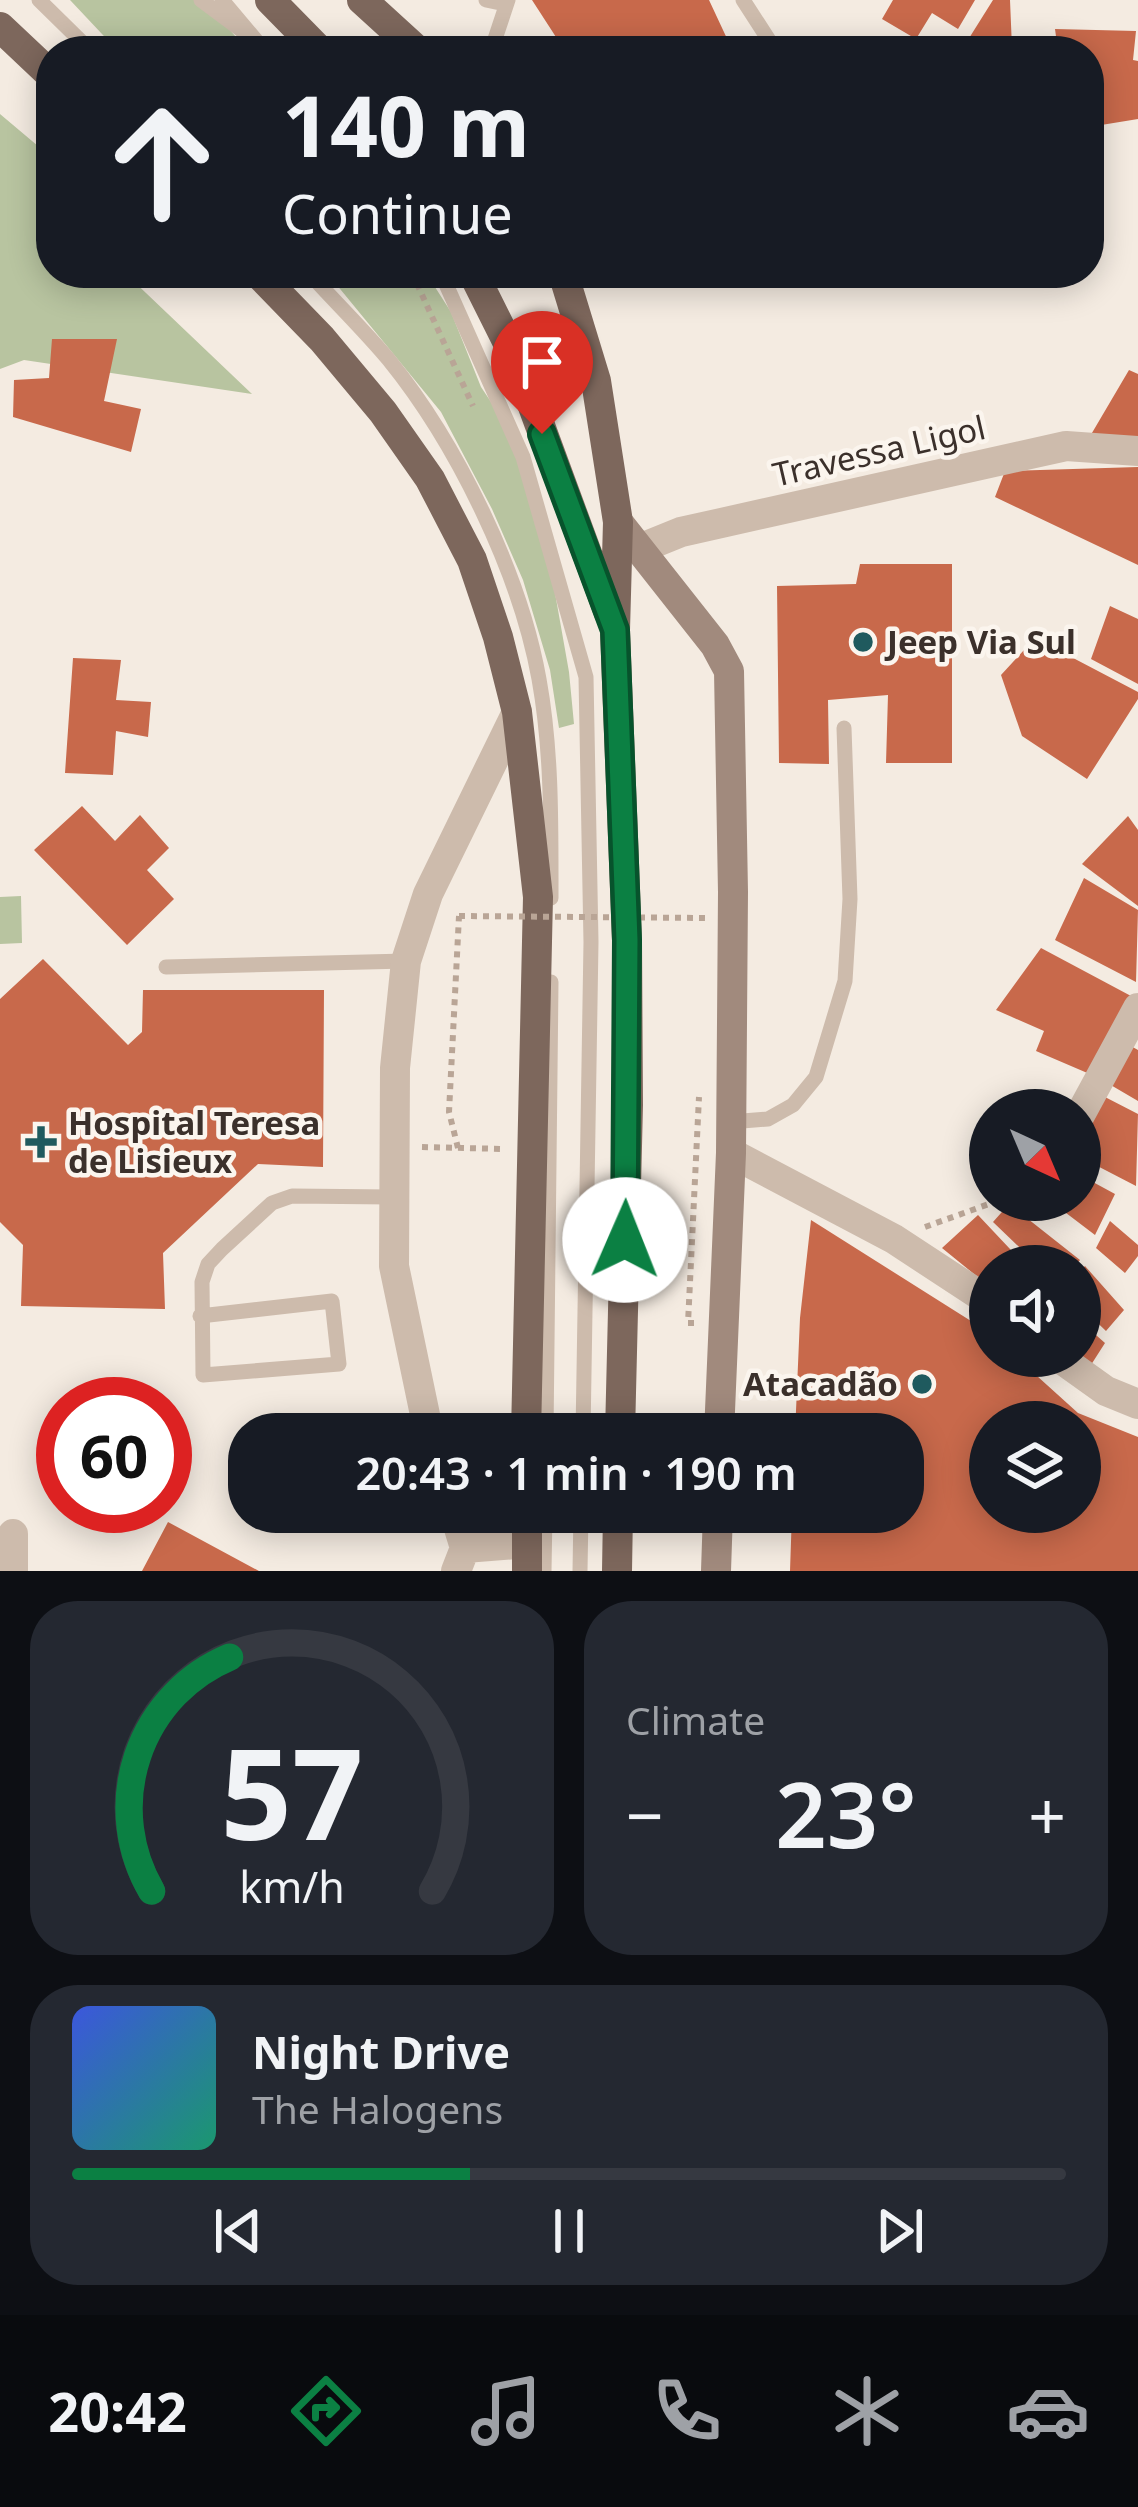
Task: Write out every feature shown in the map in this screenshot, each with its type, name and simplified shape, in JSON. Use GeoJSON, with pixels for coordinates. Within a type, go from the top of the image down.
{"type":"FeatureCollection","features":[{"type":"Feature","properties":{"kind":"main road"},"geometry":{"type":"LineString","coordinates":[[270,0],[305,36]]}},
{"type":"Feature","properties":{"kind":"main road"},"geometry":{"type":"LineString","coordinates":[[362,0],[402,36]]}},
{"type":"Feature","properties":{"kind":"main road"},"geometry":{"type":"LineString","coordinates":[[0,27],[36,62]]}},
{"type":"Feature","properties":{"kind":"main road"},"geometry":{"type":"LineString","coordinates":[[272,288],[353,375],[430,479],[472,560],[517,712],[538,897],[531,1413]]}},
{"type":"Feature","properties":{"kind":"main road"},"geometry":{"type":"LineString","coordinates":[[480,288],[514,355],[615,630]]}},
{"type":"Feature","properties":{"kind":"main road"},"geometry":{"type":"LineString","coordinates":[[568,288],[596,381],[618,522],[615,630],[628,1058],[620,1413]]}},
{"type":"Feature","properties":{"kind":"main road"},"geometry":{"type":"LineString","coordinates":[[618,522],[715,645],[729,671],[730,1137],[720,1413]]}},
{"type":"Feature","properties":{"kind":"main road"},"geometry":{"type":"LineString","coordinates":[[616,1571],[617,1533]]}},
{"type":"Feature","properties":{"kind":"main road"},"geometry":{"type":"LineString","coordinates":[[716,1571],[717,1533]]}},
{"type":"Feature","properties":{"kind":"street","name":"Travessa Ligol"},"geometry":{"type":"LineString","coordinates":[[639,549],[681,532],[1066,446],[1138,451]]}},
{"type":"Feature","properties":{"kind":"street"},"geometry":{"type":"LineString","coordinates":[[425,1413],[394,1266],[391,1197],[395,1068],[406,961],[428,894],[517,712]]}},
{"type":"Feature","properties":{"kind":"street"},"geometry":{"type":"LineString","coordinates":[[1094,1089],[1138,1009]]}},
{"type":"Feature","properties":{"kind":"street"},"geometry":{"type":"LineString","coordinates":[[730,1137],[969,1287]]}},
{"type":"Feature","properties":{"kind":"street"},"geometry":{"type":"LineString","coordinates":[[1086,1377],[1138,1404]]}},
{"type":"Feature","properties":{"kind":"street"},"geometry":{"type":"LineString","coordinates":[[13,1534],[13,1571]]}},
{"type":"Feature","properties":{"kind":"street"},"geometry":{"type":"LineString","coordinates":[[461,1560],[519,1562]]}},
{"type":"Feature","properties":{"kind":"lane"},"geometry":{"type":"LineString","coordinates":[[39,0],[76,36]]}},
{"type":"Feature","properties":{"kind":"lane"},"geometry":{"type":"LineString","coordinates":[[201,0],[248,36]]}},
{"type":"Feature","properties":{"kind":"lane"},"geometry":{"type":"LineString","coordinates":[[222,0],[253,36]]}},
{"type":"Feature","properties":{"kind":"lane"},"geometry":{"type":"LineString","coordinates":[[486,0],[506,2],[496,36]]}},
{"type":"Feature","properties":{"kind":"lane"},"geometry":{"type":"LineString","coordinates":[[742,0],[766,36]]}},
{"type":"Feature","properties":{"kind":"lane"},"geometry":{"type":"LineString","coordinates":[[322,288],[390,362],[431,421],[479,506],[514,592],[539,678],[551,800],[532,1413]]}},
{"type":"Feature","properties":{"kind":"lane"},"geometry":{"type":"LineString","coordinates":[[448,288],[523,457],[586,677],[591,942],[583,1413]]}},
{"type":"Feature","properties":{"kind":"lane"},"geometry":{"type":"LineString","coordinates":[[730,1137],[793,1106],[816,1077],[845,981],[850,899],[844,728]]}},
{"type":"Feature","properties":{"kind":"lane"},"geometry":{"type":"LineString","coordinates":[[166,967],[406,961]]}},
{"type":"Feature","properties":{"kind":"lane"},"geometry":{"type":"LineString","coordinates":[[200,1316],[332,1301],[339,1364],[203,1376],[200,1316],[208,1264],[272,1203],[292,1196],[391,1197]]}},
{"type":"Feature","properties":{"kind":"lane"},"geometry":{"type":"LineString","coordinates":[[544,1571],[545,1533]]}},
{"type":"Feature","properties":{"kind":"lane"},"geometry":{"type":"LineString","coordinates":[[580,1571],[581,1533]]}},
{"type":"Feature","properties":{"kind":"path"},"geometry":{"type":"LineString","coordinates":[[532,1149],[458,1148],[449,1112],[459,916],[706,918]]}},
{"type":"Feature","properties":{"kind":"path"},"geometry":{"type":"LineString","coordinates":[[688,1323],[700,1076]]}},
{"type":"Feature","properties":{"kind":"path"},"geometry":{"type":"LineString","coordinates":[[894,1239],[969,1211]]}},
{"type":"Feature","properties":{"kind":"green space"},"geometry":{"type":"Polygon","coordinates":[[[70,0],[204,0],[235,36],[104,36],[70,0]]]}},
{"type":"Feature","properties":{"kind":"green space"},"geometry":{"type":"Polygon","coordinates":[[[0,114],[36,144],[36,288],[141,288],[252,394],[24,360],[0,369],[0,114]]]}},
{"type":"Feature","properties":{"kind":"green space"},"geometry":{"type":"Polygon","coordinates":[[[339,288],[436,288],[451,312],[481,387],[532,463],[574,724],[559,728],[550,670],[523,580],[441,412],[339,288]]]}},
{"type":"Feature","properties":{"kind":"green space"},"geometry":{"type":"Polygon","coordinates":[[[21,896],[22,943],[0,944],[0,897],[21,896]]]}},
{"type":"Feature","properties":{"kind":"building"},"geometry":{"type":"Polygon","coordinates":[[[532,0],[709,0],[726,36],[555,36],[532,0]]]}},
{"type":"Feature","properties":{"kind":"building"},"geometry":{"type":"Polygon","coordinates":[[[893,0],[975,0],[958,29],[932,13],[918,36],[911,36],[882,19],[893,0]]]}},
{"type":"Feature","properties":{"kind":"building"},"geometry":{"type":"Polygon","coordinates":[[[993,0],[1010,0],[1012,36],[970,36],[993,0]]]}},
{"type":"Feature","properties":{"kind":"building"},"geometry":{"type":"Polygon","coordinates":[[[1055,29],[1136,31],[1133,60],[1138,61],[1138,119],[1104,125],[1104,36],[1056,36],[1055,29]]]}},
{"type":"Feature","properties":{"kind":"building"},"geometry":{"type":"Polygon","coordinates":[[[52,339],[117,339],[104,401],[141,409],[131,452],[13,417],[14,380],[49,378],[52,339]]]}},
{"type":"Feature","properties":{"kind":"building"},"geometry":{"type":"Polygon","coordinates":[[[1129,370],[1138,374],[1138,447],[1089,438],[1129,370]]]}},
{"type":"Feature","properties":{"kind":"building"},"geometry":{"type":"Polygon","coordinates":[[[1138,467],[1138,565],[995,497],[1005,471],[1138,467]]]}},
{"type":"Feature","properties":{"kind":"building"},"geometry":{"type":"Polygon","coordinates":[[[860,564],[952,564],[952,763],[886,763],[888,695],[828,700],[829,764],[779,763],[777,586],[856,584],[860,564]]]}},
{"type":"Feature","properties":{"kind":"building"},"geometry":{"type":"Polygon","coordinates":[[[1110,606],[1138,619],[1138,684],[1091,659],[1110,606]]]}},
{"type":"Feature","properties":{"kind":"building"},"geometry":{"type":"Polygon","coordinates":[[[1035,638],[1138,692],[1087,779],[1022,736],[1001,675],[1035,638]]]}},
{"type":"Feature","properties":{"kind":"building"},"geometry":{"type":"Polygon","coordinates":[[[73,658],[121,660],[116,700],[151,702],[148,737],[116,731],[113,775],[65,773],[73,658]]]}},
{"type":"Feature","properties":{"kind":"building"},"geometry":{"type":"Polygon","coordinates":[[[82,806],[115,841],[140,815],[169,848],[147,870],[174,899],[127,945],[34,850],[82,806]]]}},
{"type":"Feature","properties":{"kind":"building"},"geometry":{"type":"Polygon","coordinates":[[[1128,816],[1138,830],[1138,906],[1082,864],[1128,816]]]}},
{"type":"Feature","properties":{"kind":"building"},"geometry":{"type":"Polygon","coordinates":[[[1084,878],[1138,910],[1136,982],[1055,940],[1084,878]]]}},
{"type":"Feature","properties":{"kind":"building"},"geometry":{"type":"Polygon","coordinates":[[[1041,948],[1131,996],[1092,1075],[1036,1051],[1044,1031],[996,1010],[1041,948]]]}},
{"type":"Feature","properties":{"kind":"building"},"geometry":{"type":"Polygon","coordinates":[[[43,959],[128,1045],[142,1032],[143,990],[324,990],[323,1167],[258,1164],[163,1253],[165,1309],[21,1306],[23,1245],[0,1222],[0,999],[43,959]]]}},
{"type":"Feature","properties":{"kind":"building"},"geometry":{"type":"Polygon","coordinates":[[[1129,1045],[1138,1050],[1138,1101],[1109,1084],[1129,1045]]]}},
{"type":"Feature","properties":{"kind":"building"},"geometry":{"type":"Polygon","coordinates":[[[1105,1097],[1138,1114],[1136,1186],[1101,1168],[1101,1103],[1105,1097]]]}},
{"type":"Feature","properties":{"kind":"building"},"geometry":{"type":"Polygon","coordinates":[[[1101,1186],[1115,1194],[1095,1235],[1077,1221],[1101,1221],[1101,1186]]]}},
{"type":"Feature","properties":{"kind":"building","name":"Atacadão"},"geometry":{"type":"Polygon","coordinates":[[[811,1220],[969,1320],[969,1377],[1038,1377],[1065,1401],[969,1401],[969,1533],[1101,1533],[1101,1422],[1138,1437],[1138,1571],[790,1571],[791,1533],[924,1533],[924,1413],[796,1413],[811,1220]]]}},
{"type":"Feature","properties":{"kind":"building"},"geometry":{"type":"Polygon","coordinates":[[[971,1221],[984,1221],[1006,1245],[969,1245],[969,1270],[942,1248],[971,1221]]]}},
{"type":"Feature","properties":{"kind":"building"},"geometry":{"type":"Polygon","coordinates":[[[1031,1221],[1061,1245],[1017,1245],[993,1222],[1031,1221]]]}},
{"type":"Feature","properties":{"kind":"building"},"geometry":{"type":"Polygon","coordinates":[[[1110,1221],[1138,1245],[1138,1256],[1125,1273],[1098,1245],[1110,1221]]]}},
{"type":"Feature","properties":{"kind":"building"},"geometry":{"type":"Polygon","coordinates":[[[1101,1284],[1124,1310],[1106,1331],[1101,1326],[1101,1284]]]}},
{"type":"Feature","properties":{"kind":"building"},"geometry":{"type":"Polygon","coordinates":[[[162,1533],[188,1533],[259,1571],[142,1571],[162,1533]]]}},
{"type":"Feature","properties":{"kind":"place","name":"Jeep Via Sul"},"geometry":{"type":"Point","coordinates":[863,642]}},
{"type":"Feature","properties":{"kind":"place","name":"Hospital Teresa de Lisieux"},"geometry":{"type":"Point","coordinates":[41,1142]}},
{"type":"Feature","properties":{"kind":"place","name":"Atacadão"},"geometry":{"type":"Point","coordinates":[922,1384]}},
{"type":"Feature","properties":{"kind":"route"},"geometry":{"type":"LineString","coordinates":[[542,434],[615,630],[627,940],[625,1240]]}}]}
